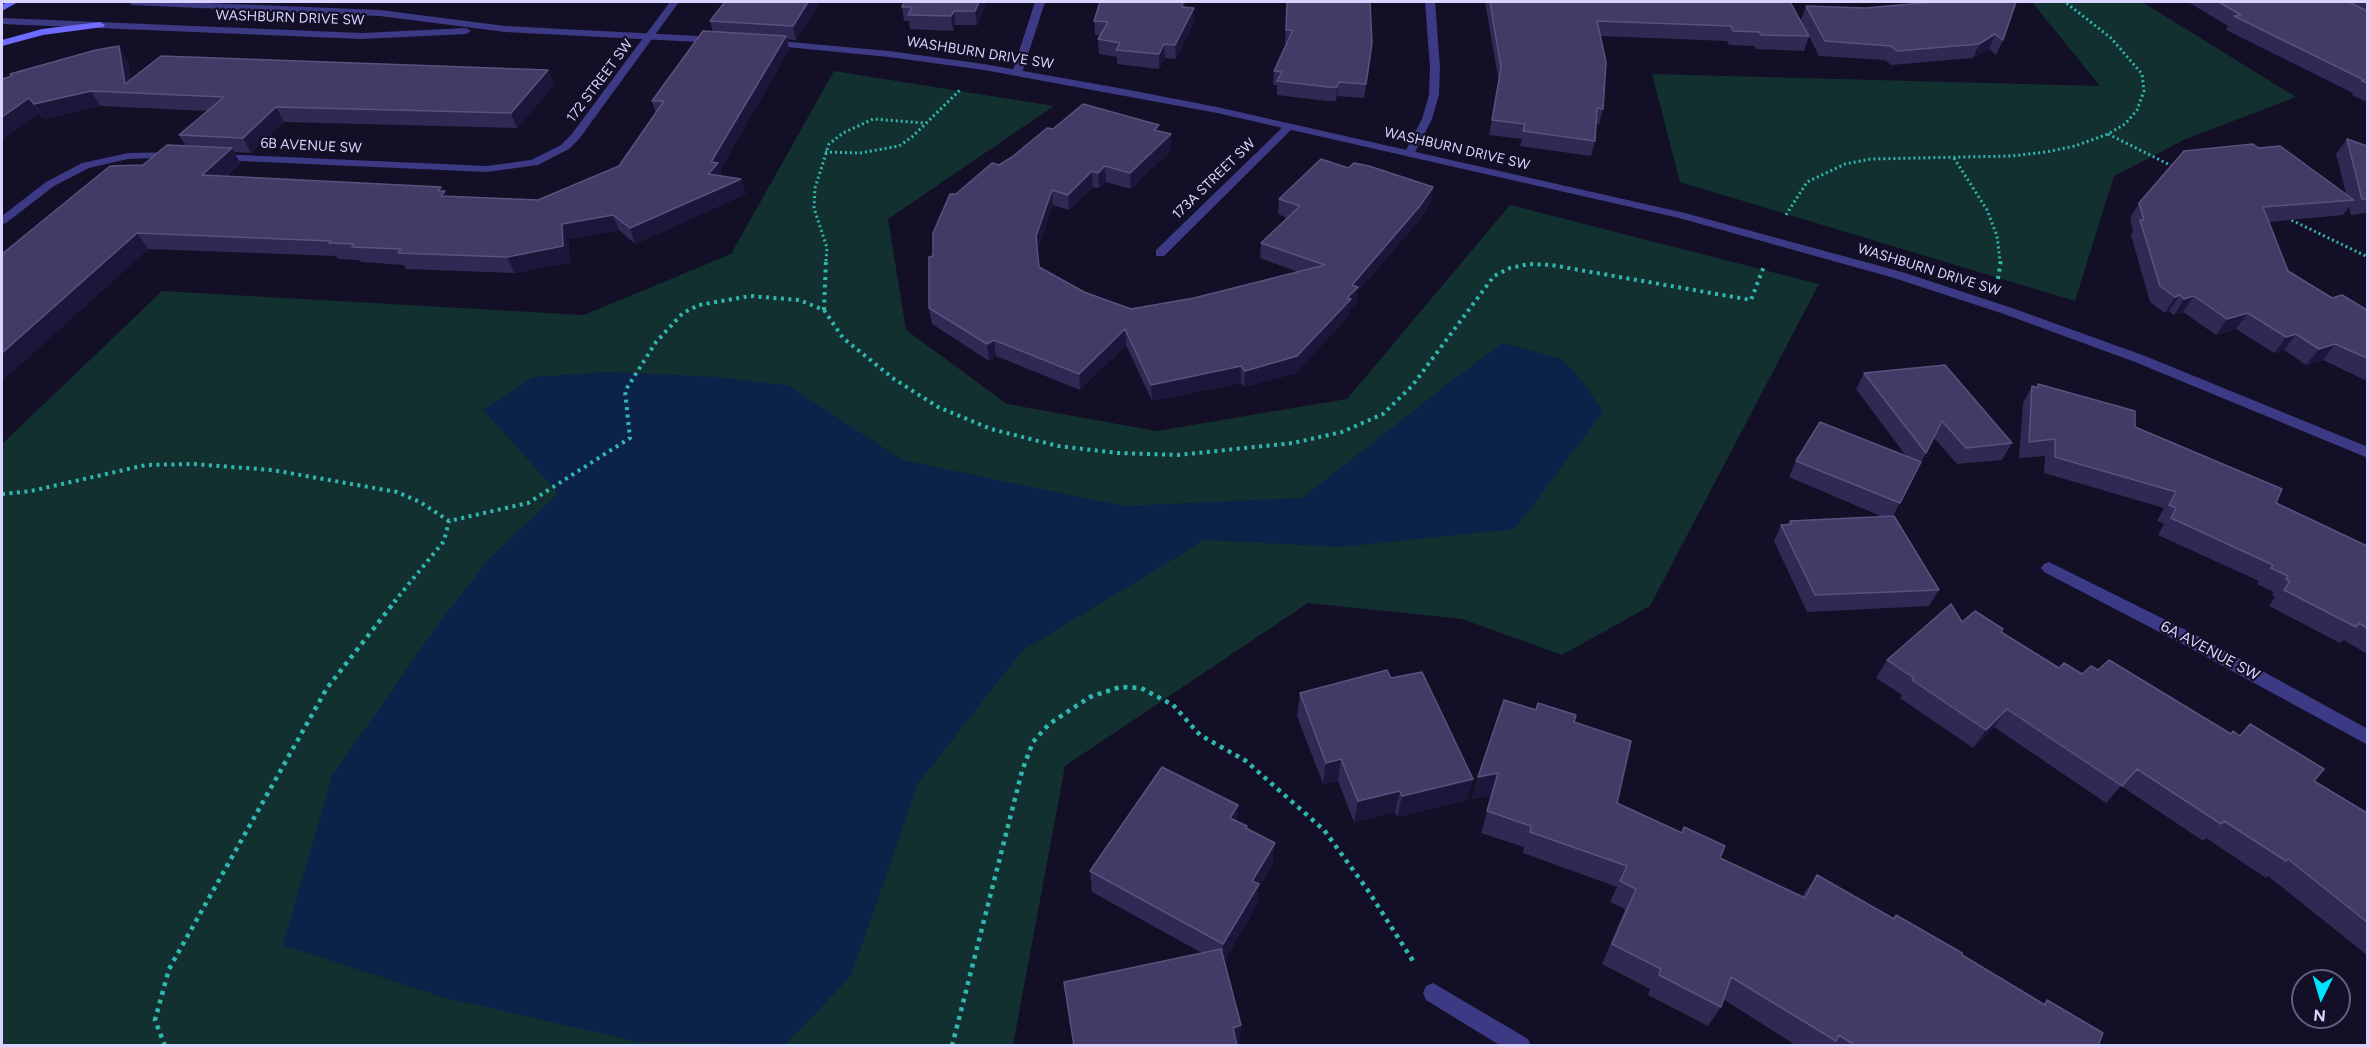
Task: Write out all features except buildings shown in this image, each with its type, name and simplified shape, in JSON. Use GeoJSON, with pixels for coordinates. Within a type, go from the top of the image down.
{"type":"FeatureCollection","features":[{"type":"Feature","properties":{"kind":"main road"},"geometry":{"type":"LineString","coordinates":[[2,8],[13,2]]}},
{"type":"Feature","properties":{"kind":"main road"},"geometry":{"type":"LineString","coordinates":[[2,42],[42,32],[100,25]]}},
{"type":"Feature","properties":{"kind":"street","name":"WASHBURN DRIVE SW"},"geometry":{"type":"LineString","coordinates":[[132,2],[381,13],[505,29],[730,40]]}},
{"type":"Feature","properties":{"kind":"street","name":"172 STREET SW"},"geometry":{"type":"LineString","coordinates":[[534,163],[565,147],[575,137],[674,2]]}},
{"type":"Feature","properties":{"kind":"street"},"geometry":{"type":"LineString","coordinates":[[1017,73],[1040,2]]}},
{"type":"Feature","properties":{"kind":"street"},"geometry":{"type":"LineString","coordinates":[[1409,154],[1427,119],[1434,95],[1436,67],[1430,2]]}},
{"type":"Feature","properties":{"kind":"street","name":"WASHBURN DRIVE SW"},"geometry":{"type":"LineString","coordinates":[[2,21],[363,36],[505,29]]}},
{"type":"Feature","properties":{"kind":"street","name":"WASHBURN DRIVE SW"},"geometry":{"type":"LineString","coordinates":[[753,42],[889,54],[984,67],[1217,110],[1681,215],[1899,275],[2008,311],[2140,359],[2367,453]]}},
{"type":"Feature","properties":{"kind":"street","name":"173A STREET SW"},"geometry":{"type":"LineString","coordinates":[[1160,253],[1289,127]]}},
{"type":"Feature","properties":{"kind":"street","name":"6B AVENUE SW"},"geometry":{"type":"LineString","coordinates":[[2,221],[50,184],[87,165],[128,156],[197,156],[487,169],[534,163]]}},
{"type":"Feature","properties":{"kind":"street","name":"6A AVENUE SW"},"geometry":{"type":"LineString","coordinates":[[2049,568],[2206,649],[2367,738]]}},
{"type":"Feature","properties":{"kind":"street"},"geometry":{"type":"LineString","coordinates":[[1433,993],[1521,1046]]}},
{"type":"Feature","properties":{"kind":"path"},"geometry":{"type":"LineString","coordinates":[[1783,223],[1798,193],[1808,182],[1821,173],[1845,164],[1871,159],[2046,152],[2075,146],[2108,134],[2125,124],[2137,110],[2144,91],[2142,74],[2111,38],[2065,2]]}},
{"type":"Feature","properties":{"kind":"path"},"geometry":{"type":"LineString","coordinates":[[825,152],[882,151],[912,137],[984,67]]}},
{"type":"Feature","properties":{"kind":"path"},"geometry":{"type":"LineString","coordinates":[[824,310],[827,248],[814,208],[814,188],[825,152],[830,144],[843,133],[873,119],[925,123]]}},
{"type":"Feature","properties":{"kind":"path"},"geometry":{"type":"LineString","coordinates":[[2108,134],[2176,168]]}},
{"type":"Feature","properties":{"kind":"path"},"geometry":{"type":"LineString","coordinates":[[1954,157],[1987,210],[1997,236],[2001,263],[1997,281]]}},
{"type":"Feature","properties":{"kind":"path"},"geometry":{"type":"LineString","coordinates":[[2282,216],[2367,257]]}},
{"type":"Feature","properties":{"kind":"path"},"geometry":{"type":"LineString","coordinates":[[2,494],[32,491],[146,465],[193,464],[272,470],[397,492],[420,502],[449,521],[528,503],[630,438],[625,391],[656,342],[683,313],[699,305],[724,299],[779,297],[799,300],[824,310],[843,338],[894,379],[948,412],[991,429],[1058,446],[1118,453],[1178,455],[1293,443],[1342,432],[1383,414],[1412,386],[1494,276],[1510,268],[1529,264],[1551,265],[1751,300],[1765,264]]}},
{"type":"Feature","properties":{"kind":"path"},"geometry":{"type":"LineString","coordinates":[[165,1046],[155,1020],[170,969],[327,688],[348,658],[444,542],[449,521]]}},
{"type":"Feature","properties":{"kind":"path"},"geometry":{"type":"LineString","coordinates":[[952,1046],[1022,771],[1033,742],[1049,724],[1090,697],[1120,687],[1141,688],[1173,705],[1200,735],[1246,761],[1324,830],[1367,889],[1433,993]]}},
{"type":"Feature","properties":{"kind":"green space"},"geometry":{"type":"Polygon","coordinates":[[[2032,2],[2142,2],[2296,97],[2186,139],[2114,176],[2075,301],[1680,182],[1652,74],[2100,86],[2032,2]]]}},
{"type":"Feature","properties":{"kind":"green space"},"geometry":{"type":"Polygon","coordinates":[[[834,71],[1054,106],[888,219],[906,330],[1007,404],[1156,431],[1347,399],[1510,205],[1819,284],[1650,606],[1562,655],[1462,619],[1308,603],[1065,766],[1013,1045],[2,1046],[2,444],[162,291],[584,315],[731,254],[834,71]]]}},
{"type":"Feature","properties":{"kind":"water"},"geometry":{"type":"Polygon","coordinates":[[[1503,343],[1562,359],[1583,382],[1603,412],[1515,529],[1341,547],[1205,540],[1022,651],[918,784],[851,976],[785,1045],[639,1042],[442,997],[283,945],[332,776],[438,624],[489,559],[558,493],[483,410],[533,377],[608,372],[718,377],[790,386],[902,460],[1123,506],[1302,498],[1503,343]]]}}]}
